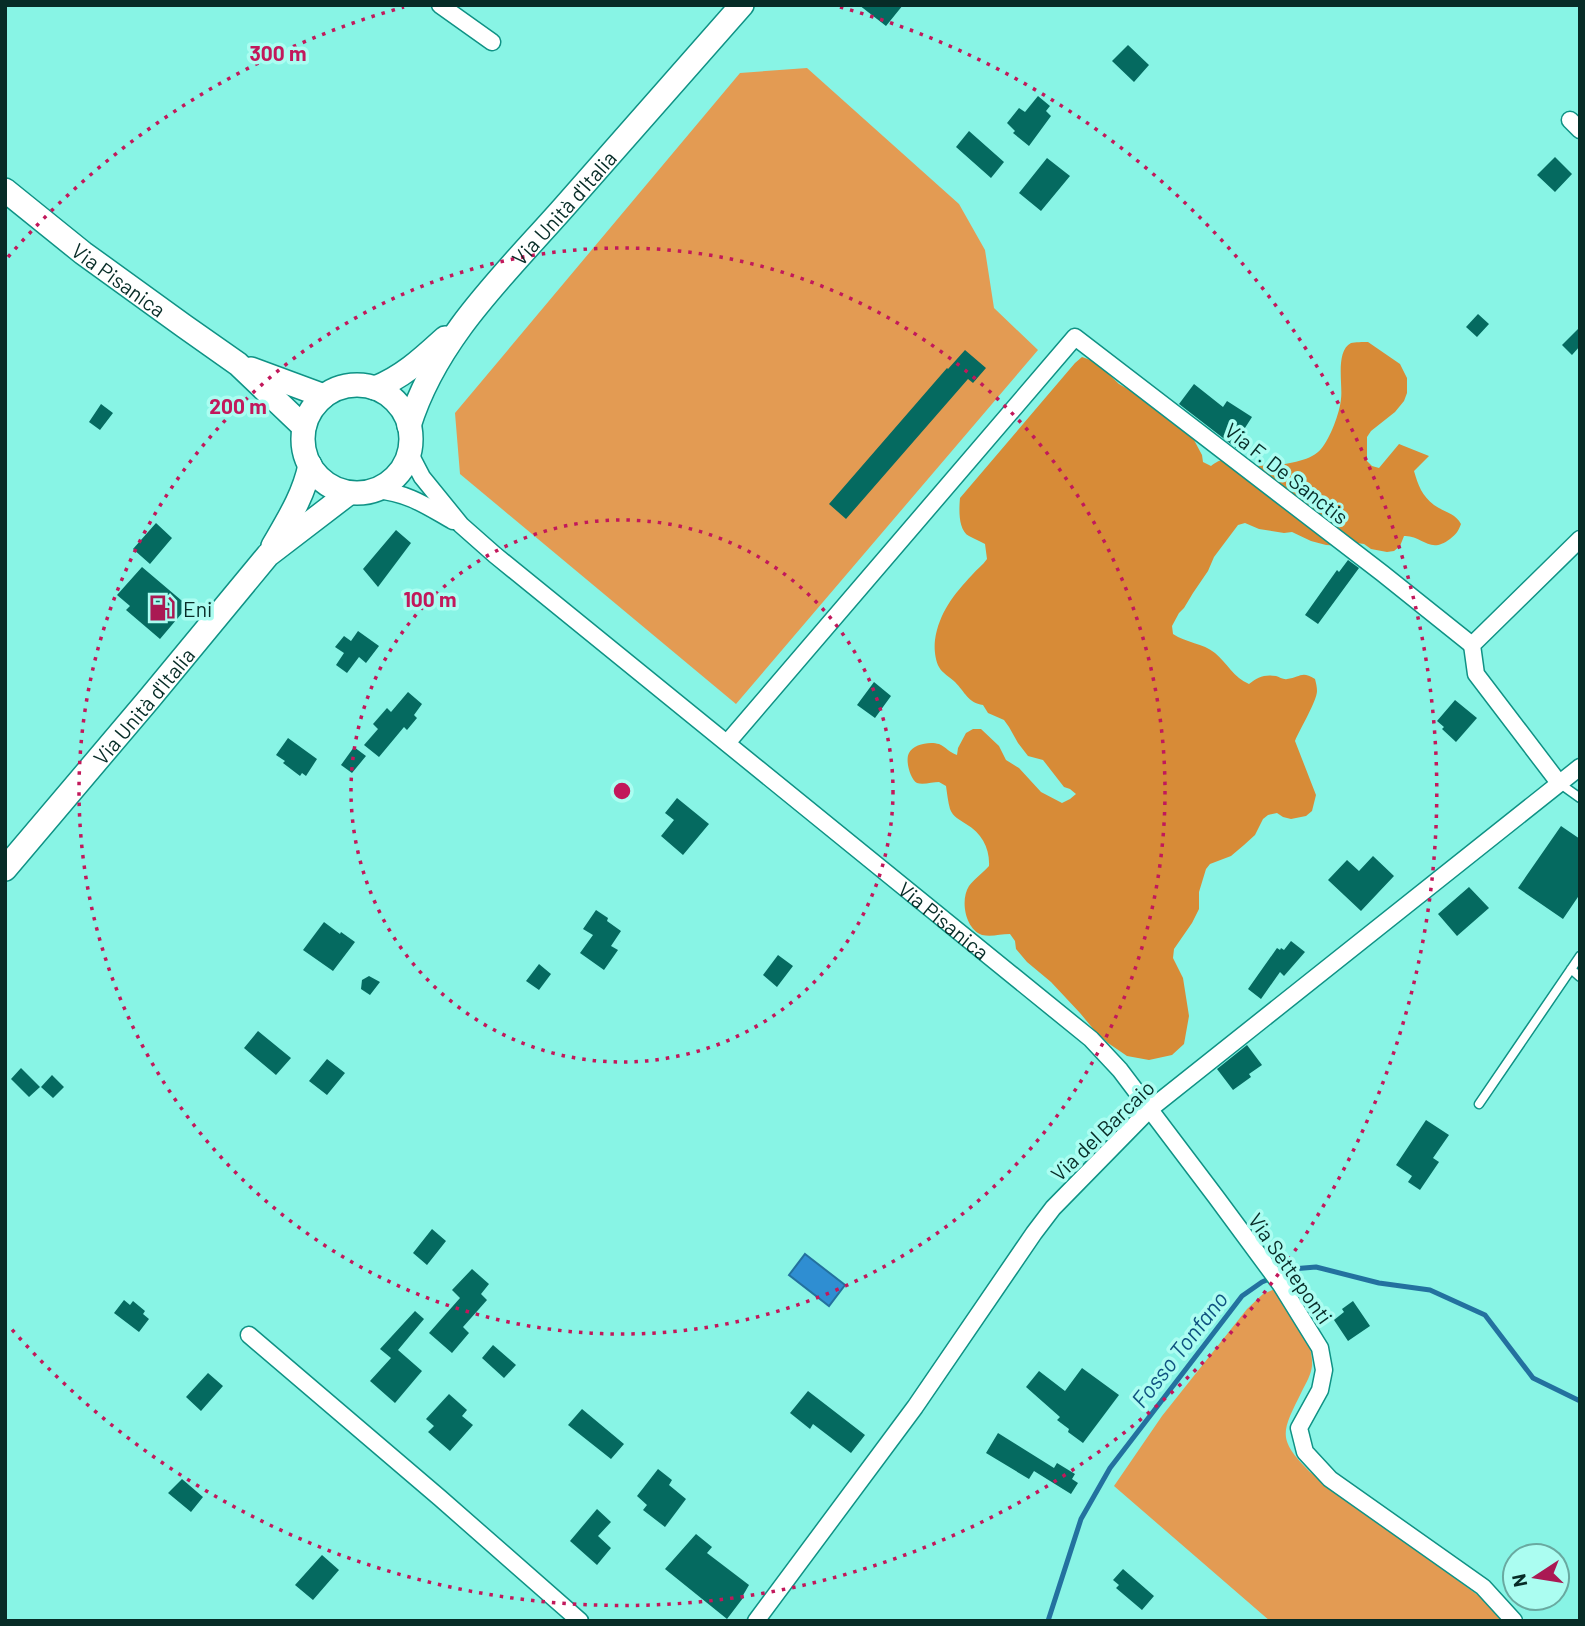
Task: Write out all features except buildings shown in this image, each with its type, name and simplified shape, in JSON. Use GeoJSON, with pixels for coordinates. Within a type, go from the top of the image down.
{"type":"FeatureCollection","features":[{"type":"Feature","properties":{"kind":"main road","name":"Via Unità d'Italia"},"geometry":{"type":"LineString","coordinates":[[409,426],[425,384],[465,319],[742,5]]}},
{"type":"Feature","properties":{"kind":"main road","name":"Via Pisanica"},"geometry":{"type":"LineString","coordinates":[[5,190],[83,253],[239,364],[304,428]]}},
{"type":"Feature","properties":{"kind":"main road"},"geometry":{"type":"LineString","coordinates":[[375,388],[391,382],[414,367],[465,319]]}},
{"type":"Feature","properties":{"kind":"main road","name":"Via Pisanica"},"geometry":{"type":"LineString","coordinates":[[239,364],[324,396]]}},
{"type":"Feature","properties":{"kind":"main road"},"geometry":{"type":"LineString","coordinates":[[348,386],[375,388],[393,399],[405,416],[411,439],[410,452],[403,468],[391,481],[376,490],[349,493],[322,481],[310,465],[305,453],[304,428],[312,410],[324,396],[348,386]]}},
{"type":"Feature","properties":{"kind":"main road"},"geometry":{"type":"LineString","coordinates":[[268,555],[297,506],[310,465]]}},
{"type":"Feature","properties":{"kind":"main road","name":"Via Unità d'Italia"},"geometry":{"type":"LineString","coordinates":[[5,869],[141,710],[268,555],[349,493]]}},
{"type":"Feature","properties":{"kind":"street"},"geometry":{"type":"LineString","coordinates":[[440,5],[492,42]]}},
{"type":"Feature","properties":{"kind":"street","name":"Via F. De Sanctis"},"geometry":{"type":"LineString","coordinates":[[727,743],[1074,337],[1472,645]]}},
{"type":"Feature","properties":{"kind":"street","name":"Via Pisanica"},"geometry":{"type":"LineString","coordinates":[[410,452],[422,477],[461,525],[1091,1039],[1120,1070],[1150,1109]]}},
{"type":"Feature","properties":{"kind":"street","name":"Via Pisanica"},"geometry":{"type":"LineString","coordinates":[[376,490],[396,492],[417,500],[461,525]]}},
{"type":"Feature","properties":{"kind":"street"},"geometry":{"type":"LineString","coordinates":[[1559,783],[1476,674],[1472,645],[1580,539]]}},
{"type":"Feature","properties":{"kind":"street","name":"Via del Barcaio"},"geometry":{"type":"LineString","coordinates":[[756,1621],[915,1407],[1053,1208],[1150,1109],[1580,767]]}},
{"type":"Feature","properties":{"kind":"street","name":"Via Setteponti"},"geometry":{"type":"LineString","coordinates":[[1150,1109],[1281,1285],[1320,1348],[1324,1370],[1320,1390],[1299,1428],[1305,1452],[1330,1479],[1483,1587],[1514,1621]]}},
{"type":"Feature","properties":{"kind":"street"},"geometry":{"type":"LineString","coordinates":[[249,1335],[580,1621]]}},
{"type":"Feature","properties":{"kind":"lane"},"geometry":{"type":"LineString","coordinates":[[1559,783],[1580,798]]}},
{"type":"Feature","properties":{"kind":"lane"},"geometry":{"type":"LineString","coordinates":[[1479,1104],[1580,956]]}},
{"type":"Feature","properties":{"kind":"lane"},"geometry":{"type":"LineString","coordinates":[[1571,969],[1580,977]]}},
{"type":"Feature","properties":{"kind":"shaded area"},"geometry":{"type":"Polygon","coordinates":[[[807,68],[959,204],[985,250],[994,308],[1038,350],[736,704],[460,474],[455,413],[740,73],[807,68]]]}},
{"type":"Feature","properties":{"kind":"shaded area"},"geometry":{"type":"Polygon","coordinates":[[[1368,342],[1400,364],[1407,378],[1407,393],[1395,412],[1367,437],[1367,461],[1379,468],[1399,444],[1429,456],[1414,471],[1419,486],[1430,502],[1452,515],[1461,524],[1455,534],[1443,543],[1431,545],[1411,536],[1404,536],[1400,546],[1387,552],[1357,543],[1326,545],[1292,532],[1259,529],[1245,523],[1238,525],[1214,557],[1208,571],[1172,626],[1173,634],[1210,650],[1249,684],[1268,675],[1286,679],[1303,675],[1315,679],[1316,696],[1295,741],[1316,795],[1312,811],[1306,816],[1291,819],[1277,813],[1268,815],[1255,835],[1244,845],[1231,856],[1210,864],[1206,869],[1199,892],[1199,909],[1174,949],[1173,958],[1183,978],[1189,1016],[1184,1044],[1172,1055],[1149,1060],[1127,1056],[1095,1031],[1051,982],[1027,962],[1016,949],[1010,934],[982,935],[972,927],[966,914],[966,892],[989,866],[986,848],[981,837],[951,812],[946,786],[939,782],[917,783],[909,769],[908,756],[914,747],[935,743],[957,755],[966,733],[981,729],[999,746],[1006,760],[1019,768],[1041,792],[1062,803],[1076,794],[1064,787],[1043,760],[1028,756],[1004,720],[988,713],[983,705],[970,699],[938,664],[935,640],[948,604],[987,559],[985,544],[969,536],[963,529],[960,498],[1082,357],[1096,362],[1119,384],[1155,405],[1188,433],[1202,455],[1203,462],[1211,466],[1224,460],[1264,466],[1297,462],[1307,459],[1321,449],[1334,425],[1340,404],[1343,353],[1351,343],[1368,342]]]}},
{"type":"Feature","properties":{"kind":"shaded area"},"geometry":{"type":"Polygon","coordinates":[[[1275,1289],[1300,1325],[1312,1355],[1311,1373],[1287,1426],[1287,1442],[1292,1451],[1310,1472],[1494,1607],[1505,1621],[1270,1621],[1114,1486],[1162,1416],[1247,1309],[1263,1294],[1275,1289]]]}},
{"type":"Feature","properties":{"kind":"water"},"geometry":{"type":"Polygon","coordinates":[[[805,1254],[845,1285],[829,1306],[789,1275],[805,1254]]]}},
{"type":"Feature","properties":{"kind":"waterway","name":"Fosso Tonfano"},"geometry":{"type":"LineString","coordinates":[[1048,1621],[1081,1519],[1110,1468],[1242,1296],[1262,1282],[1292,1269],[1316,1267],[1379,1283],[1430,1290],[1485,1315],[1533,1378],[1580,1401]]}},
{"type":"Feature","properties":{"kind":"place","name":"Eni"},"geometry":{"type":"Point","coordinates":[162,608]}}]}
